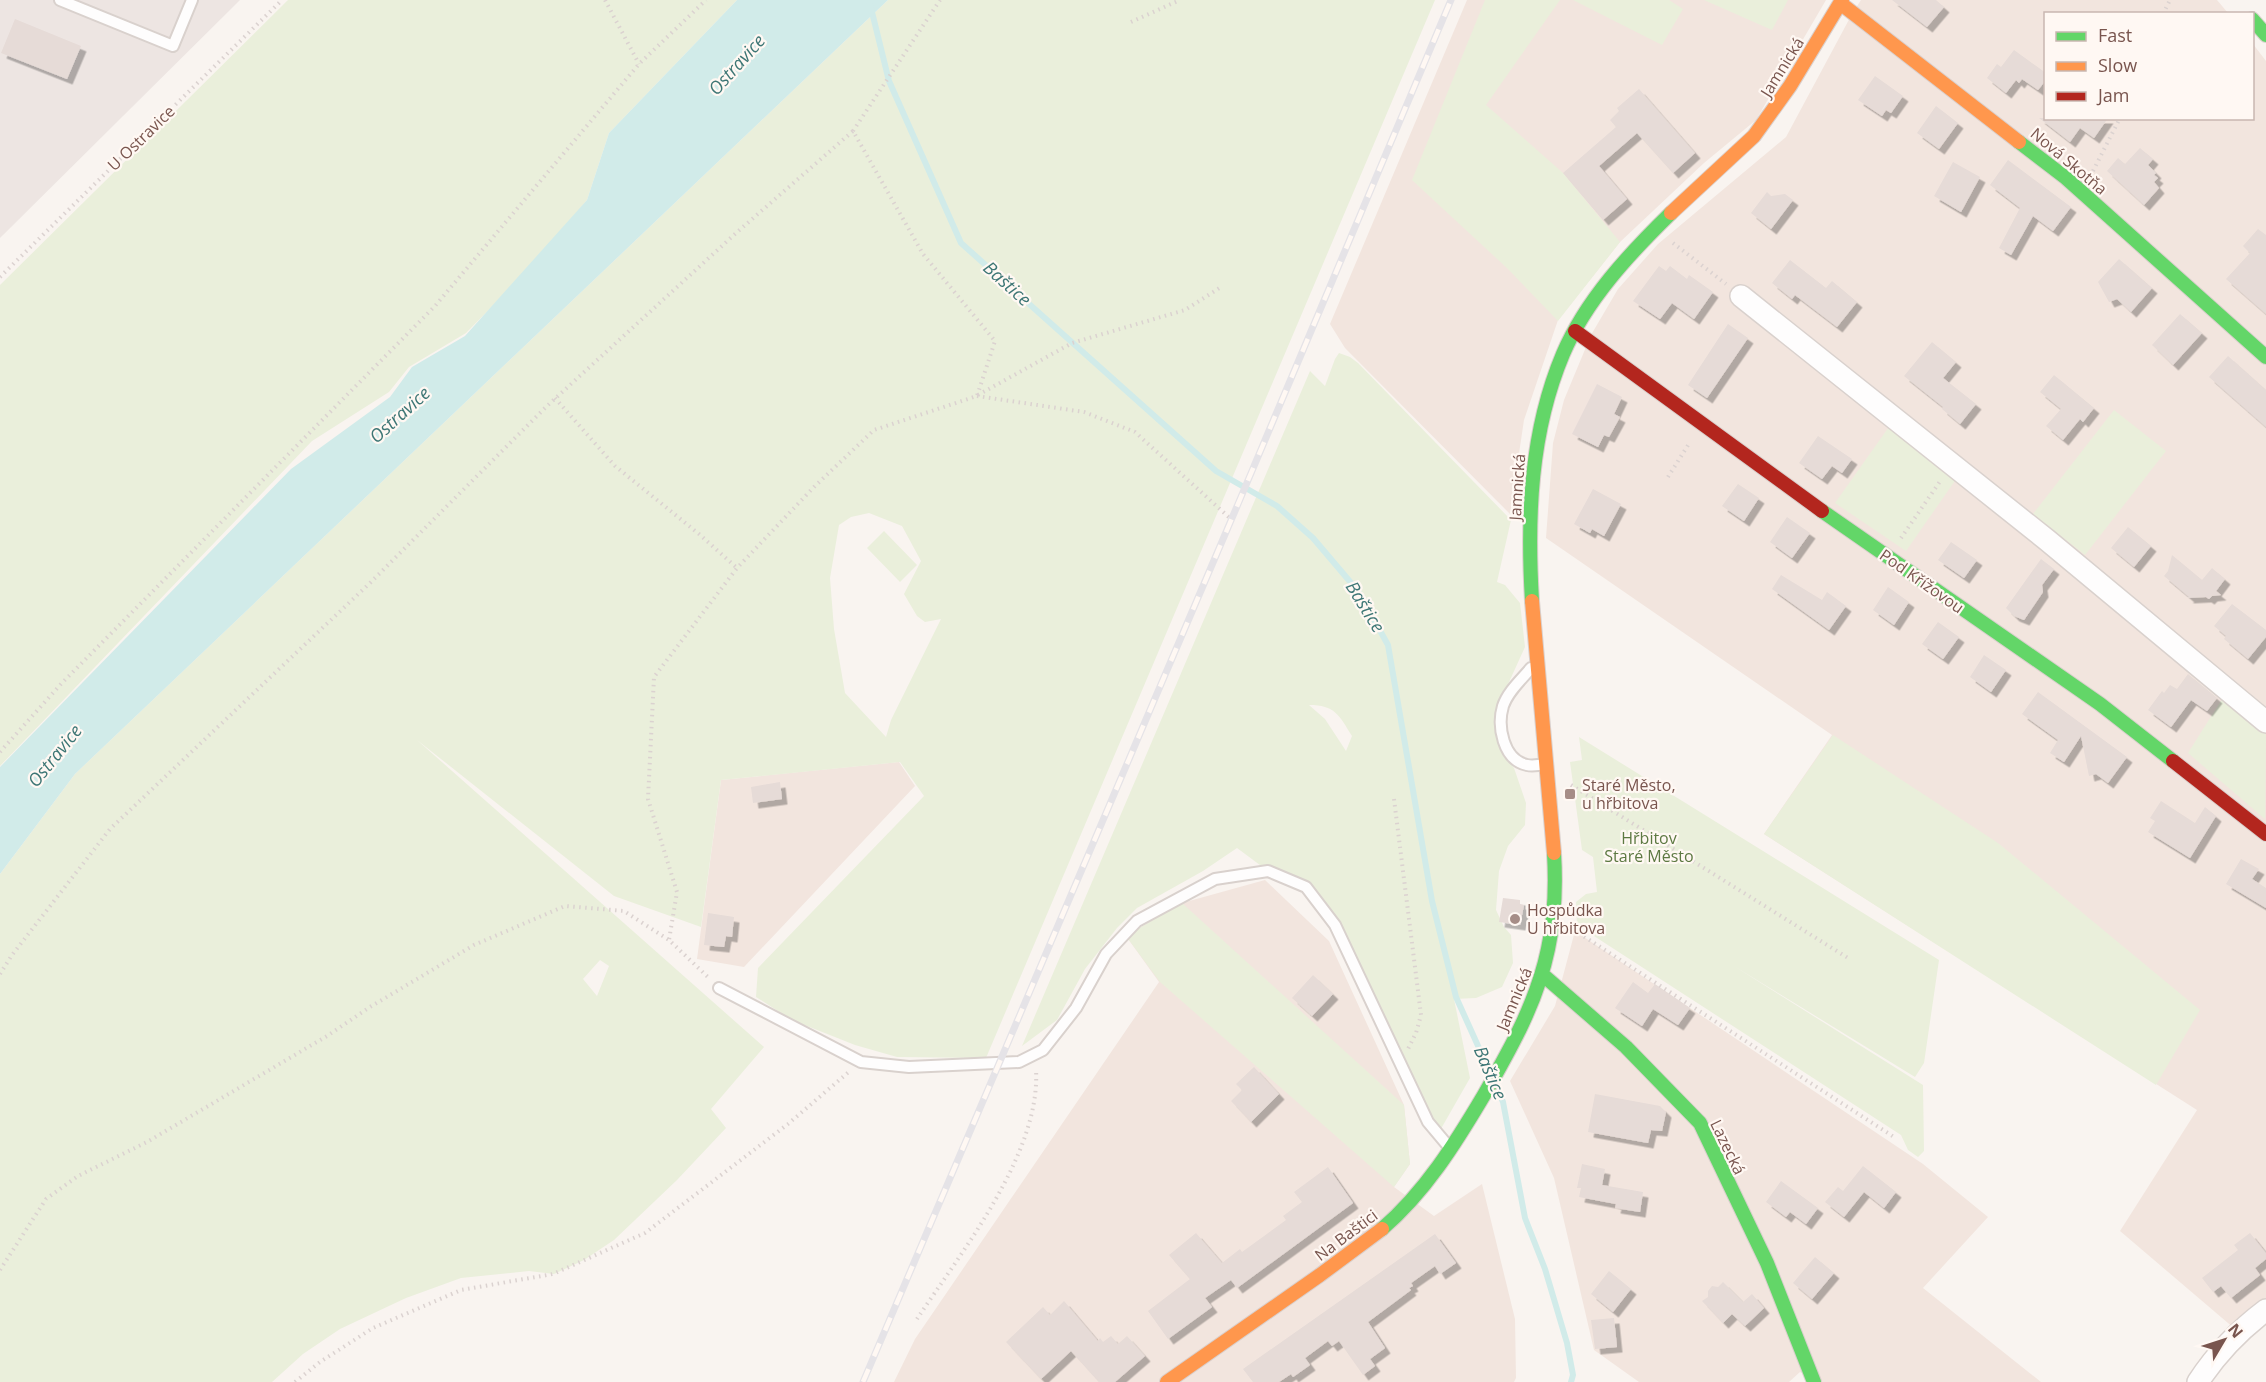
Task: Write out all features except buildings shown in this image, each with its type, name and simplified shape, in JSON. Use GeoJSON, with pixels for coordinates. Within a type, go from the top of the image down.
{"type":"FeatureCollection","features":[{"type":"Feature","properties":{"kind":"street","name":"Nová Skotňa"},"geometry":{"type":"LineString","coordinates":[[1841,2],[2081,192],[2266,357]]}},
{"type":"Feature","properties":{"kind":"street","name":"Jamnická"},"geometry":{"type":"LineString","coordinates":[[1499,1069],[1521,1029],[1543,975],[1553,916],[1555,878],[1532,588],[1530,502],[1542,414],[1550,389],[1562,355],[1597,297],[1631,253],[1769,118],[1787,93],[1841,2]]}},
{"type":"Feature","properties":{"kind":"street"},"geometry":{"type":"LineString","coordinates":[[2254,20],[2266,35]]}},
{"type":"Feature","properties":{"kind":"street"},"geometry":{"type":"LineString","coordinates":[[1741,296],[2056,548],[2266,722]]}},
{"type":"Feature","properties":{"kind":"street","name":"Pod Křížovou"},"geometry":{"type":"LineString","coordinates":[[1575,331],[1793,491],[2100,704],[2266,834]]}},
{"type":"Feature","properties":{"kind":"street","name":"Lazecká"},"geometry":{"type":"LineString","coordinates":[[1543,975],[1626,1047],[1700,1123],[1767,1263],[1814,1382]]}},
{"type":"Feature","properties":{"kind":"street","name":"Na Baštici"},"geometry":{"type":"LineString","coordinates":[[1167,1382],[1379,1232],[1415,1197],[1451,1149],[1499,1069]]}},
{"type":"Feature","properties":{"kind":"street"},"geometry":{"type":"LineString","coordinates":[[2198,1382],[2215,1356],[2228,1342],[2266,1310]]}},
{"type":"Feature","properties":{"kind":"lane"},"geometry":{"type":"LineString","coordinates":[[60,0],[174,46],[192,0]]}},
{"type":"Feature","properties":{"kind":"lane"},"geometry":{"type":"LineString","coordinates":[[1537,660],[1503,706],[1502,735],[1508,750],[1516,760],[1528,766],[1546,764]]}},
{"type":"Feature","properties":{"kind":"lane"},"geometry":{"type":"LineString","coordinates":[[719,988],[861,1062],[909,1067],[1019,1062],[1043,1050],[1076,1008],[1106,954],[1137,921],[1215,879],[1268,871],[1306,887],[1335,925],[1428,1122],[1451,1149]]}},
{"type":"Feature","properties":{"kind":"path","name":"U Ostravice"},"geometry":{"type":"LineString","coordinates":[[0,277],[282,0]]}},
{"type":"Feature","properties":{"kind":"path"},"geometry":{"type":"LineString","coordinates":[[605,0],[639,64]]}},
{"type":"Feature","properties":{"kind":"path"},"geometry":{"type":"LineString","coordinates":[[0,752],[62,684],[435,306],[639,64],[706,0]]}},
{"type":"Feature","properties":{"kind":"path"},"geometry":{"type":"LineString","coordinates":[[0,974],[12,955],[110,829],[371,582],[555,398],[735,234],[853,131],[940,0]]}},
{"type":"Feature","properties":{"kind":"path"},"geometry":{"type":"LineString","coordinates":[[1131,22],[1179,0]]}},
{"type":"Feature","properties":{"kind":"path"},"geometry":{"type":"LineString","coordinates":[[2081,192],[2119,120]]}},
{"type":"Feature","properties":{"kind":"path"},"geometry":{"type":"LineString","coordinates":[[853,131],[923,254],[995,341],[977,396]]}},
{"type":"Feature","properties":{"kind":"path"},"geometry":{"type":"LineString","coordinates":[[1672,242],[1741,296]]}},
{"type":"Feature","properties":{"kind":"path"},"geometry":{"type":"LineString","coordinates":[[669,940],[677,892],[648,799],[654,677],[737,568],[814,487],[874,430],[977,396],[1072,343],[1185,310],[1221,287]]}},
{"type":"Feature","properties":{"kind":"path"},"geometry":{"type":"LineString","coordinates":[[977,396],[1084,412],[1135,432],[1232,520]]}},
{"type":"Feature","properties":{"kind":"path"},"geometry":{"type":"LineString","coordinates":[[555,398],[615,466],[737,568]]}},
{"type":"Feature","properties":{"kind":"path"},"geometry":{"type":"LineString","coordinates":[[1668,477],[1702,424]]}},
{"type":"Feature","properties":{"kind":"path"},"geometry":{"type":"LineString","coordinates":[[1888,557],[1952,464]]}},
{"type":"Feature","properties":{"kind":"path"},"geometry":{"type":"LineString","coordinates":[[1568,783],[1848,958]]}},
{"type":"Feature","properties":{"kind":"path"},"geometry":{"type":"LineString","coordinates":[[1394,799],[1421,1015],[1416,1033],[1401,1063]]}},
{"type":"Feature","properties":{"kind":"path"},"geometry":{"type":"LineString","coordinates":[[0,1270],[46,1198],[78,1176],[147,1142],[327,1036],[370,1007],[474,945],[565,906],[624,910],[669,940],[719,988]]}},
{"type":"Feature","properties":{"kind":"path"},"geometry":{"type":"LineString","coordinates":[[1553,916],[1894,1137]]}},
{"type":"Feature","properties":{"kind":"path"},"geometry":{"type":"LineString","coordinates":[[917,1319],[998,1196],[1027,1135],[1038,1090],[1035,1053]]}},
{"type":"Feature","properties":{"kind":"path"},"geometry":{"type":"LineString","coordinates":[[295,1382],[320,1362],[373,1328],[461,1290],[553,1274],[645,1233],[788,1124],[861,1062]]}},
{"type":"Feature","properties":{"kind":"shaded area"},"geometry":{"type":"Polygon","coordinates":[[[0,0],[240,0],[0,238],[0,0]]]}},
{"type":"Feature","properties":{"kind":"shaded area"},"geometry":{"type":"Polygon","coordinates":[[[1467,0],[1826,0],[1756,120],[1704,163],[1620,242],[1558,320],[1524,420],[1510,514],[1345,348],[1330,324],[1467,0]]]}},
{"type":"Feature","properties":{"kind":"shaded area"},"geometry":{"type":"Polygon","coordinates":[[[1861,0],[2217,0],[2227,12],[2044,12],[2044,120],[2254,120],[2254,45],[2266,61],[2266,1304],[2235,1329],[2120,1231],[2197,1110],[1764,834],[1832,735],[1546,538],[1553,443],[1564,400],[1591,335],[1618,289],[1658,244],[1786,137],[1861,0]]]}},
{"type":"Feature","properties":{"kind":"shaded area"},"geometry":{"type":"Polygon","coordinates":[[[899,762],[915,786],[744,967],[697,959],[721,780],[899,762]]]}},
{"type":"Feature","properties":{"kind":"shaded area"},"geometry":{"type":"Polygon","coordinates":[[[1265,880],[1329,941],[1404,1105],[1410,1164],[1394,1187],[1434,1216],[1482,1184],[1515,1319],[1516,1378],[1514,1382],[894,1382],[915,1339],[1159,982],[1126,936],[1182,903],[1265,880]]]}},
{"type":"Feature","properties":{"kind":"shaded area"},"geometry":{"type":"Polygon","coordinates":[[[1575,931],[1923,1164],[1988,1217],[1923,1288],[2041,1382],[1822,1382],[1800,1372],[1789,1382],[1639,1382],[1594,1350],[1554,1178],[1510,1081],[1555,1006],[1575,931]]]}},
{"type":"Feature","properties":{"kind":"green space"},"geometry":{"type":"Polygon","coordinates":[[[288,0],[737,0],[609,133],[587,200],[536,262],[466,333],[409,367],[389,392],[312,441],[0,766],[0,285],[288,0]]]}},
{"type":"Feature","properties":{"kind":"green space"},"geometry":{"type":"Polygon","coordinates":[[[888,0],[1435,0],[986,1058],[897,1057],[855,1045],[792,1020],[756,997],[758,968],[924,796],[900,762],[721,780],[701,927],[614,896],[417,740],[764,1047],[711,1109],[726,1128],[677,1180],[614,1240],[584,1260],[554,1274],[529,1271],[461,1278],[406,1298],[340,1329],[303,1354],[272,1382],[0,1382],[0,874],[75,774],[888,0]],[[869,513],[851,517],[839,525],[830,578],[834,629],[845,693],[886,737],[891,720],[941,619],[925,622],[917,616],[904,594],[921,561],[902,526],[869,513]],[[600,960],[583,979],[597,996],[609,966],[600,960]]]}},
{"type":"Feature","properties":{"kind":"green space"},"geometry":{"type":"Polygon","coordinates":[[[1485,0],[1560,0],[1486,105],[1563,173],[1620,242],[1558,321],[1508,269],[1412,180],[1485,0]]]}},
{"type":"Feature","properties":{"kind":"green space"},"geometry":{"type":"Polygon","coordinates":[[[1573,0],[1669,0],[1683,9],[1662,45],[1573,0]]]}},
{"type":"Feature","properties":{"kind":"green space"},"geometry":{"type":"Polygon","coordinates":[[[1704,0],[1788,0],[1772,30],[1704,0]]]}},
{"type":"Feature","properties":{"kind":"green space"},"geometry":{"type":"Polygon","coordinates":[[[1339,353],[1358,363],[1511,520],[1497,582],[1505,585],[1520,603],[1525,647],[1499,704],[1499,739],[1504,755],[1514,768],[1526,803],[1525,825],[1508,846],[1499,871],[1496,910],[1504,927],[1511,935],[1513,963],[1502,987],[1476,998],[1454,999],[1470,1078],[1438,1134],[1335,925],[1306,887],[1268,871],[1237,848],[1203,871],[1137,908],[1117,928],[1085,969],[1057,1020],[1022,1046],[1310,371],[1325,386],[1339,353]],[[1309,705],[1325,719],[1346,751],[1352,736],[1340,717],[1331,709],[1309,705]]]}},
{"type":"Feature","properties":{"kind":"green space"},"geometry":{"type":"Polygon","coordinates":[[[2114,410],[2166,451],[2085,555],[2033,514],[2114,410]]]}},
{"type":"Feature","properties":{"kind":"green space"},"geometry":{"type":"Polygon","coordinates":[[[1891,424],[1959,475],[1906,551],[1835,503],[1891,424]]]}},
{"type":"Feature","properties":{"kind":"green space"},"geometry":{"type":"Polygon","coordinates":[[[884,531],[917,565],[900,582],[867,548],[884,531]]]}},
{"type":"Feature","properties":{"kind":"green space"},"geometry":{"type":"Polygon","coordinates":[[[2224,696],[2266,730],[2265,819],[2188,753],[2224,696]]]}},
{"type":"Feature","properties":{"kind":"green space"},"geometry":{"type":"Polygon","coordinates":[[[1833,735],[1998,843],[2200,1010],[2156,1085],[1764,834],[1833,735]]]}},
{"type":"Feature","properties":{"kind":"green space","name":"Hřbitov Staré Město"},"geometry":{"type":"Polygon","coordinates":[[[1579,737],[1939,960],[1924,1063],[1915,1077],[1734,966],[1923,1085],[1924,1151],[1918,1157],[1908,1150],[1901,1135],[1577,925],[1576,902],[1586,894],[1597,892],[1593,857],[1582,850],[1570,762],[1582,760],[1579,737]]]}},
{"type":"Feature","properties":{"kind":"green space"},"geometry":{"type":"Polygon","coordinates":[[[1182,903],[1404,1105],[1410,1164],[1394,1187],[1160,982],[1126,936],[1182,903]]]}},
{"type":"Feature","properties":{"kind":"water","name":"Ostravice"},"geometry":{"type":"Polygon","coordinates":[[[737,0],[888,0],[75,774],[0,874],[0,767],[291,469],[390,397],[412,367],[465,336],[587,200],[609,133],[737,0]]]}},
{"type":"Feature","properties":{"kind":"waterway","name":"Baštice"},"geometry":{"type":"LineString","coordinates":[[869,0],[889,81],[961,243],[1216,471],[1277,506],[1313,538],[1358,591],[1388,645],[1432,901],[1456,997],[1488,1068]]}},
{"type":"Feature","properties":{"kind":"waterway","name":"Baštice"},"geometry":{"type":"LineString","coordinates":[[1497,1088],[1503,1102],[1525,1218],[1545,1269],[1567,1343],[1573,1375],[1571,1382]]}},
{"type":"Feature","properties":{"kind":"railway"},"geometry":{"type":"LineString","coordinates":[[863,1382],[1451,0]]}},
{"type":"Feature","properties":{"kind":"traffic: fast"},"geometry":{"type":"LineString","coordinates":[[2254,21],[2266,35]]}},
{"type":"Feature","properties":{"kind":"traffic: fast"},"geometry":{"type":"LineString","coordinates":[[2019,142],[2066,178],[2266,357]]}},
{"type":"Feature","properties":{"kind":"traffic: fast"},"geometry":{"type":"LineString","coordinates":[[1532,601],[1530,538],[1533,476],[1537,445],[1552,384],[1563,354],[1596,296],[1624,261],[1671,213]]}},
{"type":"Feature","properties":{"kind":"traffic: fast"},"geometry":{"type":"LineString","coordinates":[[1822,511],[2100,704],[2173,761]]}},
{"type":"Feature","properties":{"kind":"traffic: fast"},"geometry":{"type":"LineString","coordinates":[[1382,1229],[1398,1215],[1426,1183],[1450,1149],[1484,1095],[1522,1024],[1537,988],[1550,937],[1554,901],[1554,853]]}},
{"type":"Feature","properties":{"kind":"traffic: fast"},"geometry":{"type":"LineString","coordinates":[[1543,975],[1626,1047],[1700,1123],[1767,1263],[1814,1382]]}},
{"type":"Feature","properties":{"kind":"traffic: slow"},"geometry":{"type":"LineString","coordinates":[[1671,213],[1754,136],[1790,86],[1842,0]]}},
{"type":"Feature","properties":{"kind":"traffic: slow"},"geometry":{"type":"LineString","coordinates":[[1840,3],[2019,142]]}},
{"type":"Feature","properties":{"kind":"traffic: slow"},"geometry":{"type":"LineString","coordinates":[[1532,601],[1554,853]]}},
{"type":"Feature","properties":{"kind":"traffic: slow"},"geometry":{"type":"LineString","coordinates":[[1167,1382],[1382,1229]]}},
{"type":"Feature","properties":{"kind":"traffic: jam"},"geometry":{"type":"LineString","coordinates":[[1575,331],[1822,511]]}},
{"type":"Feature","properties":{"kind":"traffic: jam"},"geometry":{"type":"LineString","coordinates":[[2173,761],[2266,834]]}},
{"type":"Feature","properties":{"kind":"place","name":"Staré Město, u hřbitova"},"geometry":{"type":"Point","coordinates":[1570,794]}},
{"type":"Feature","properties":{"kind":"place","name":"Hospůdka U hřbitova"},"geometry":{"type":"Point","coordinates":[1515,919]}}]}
